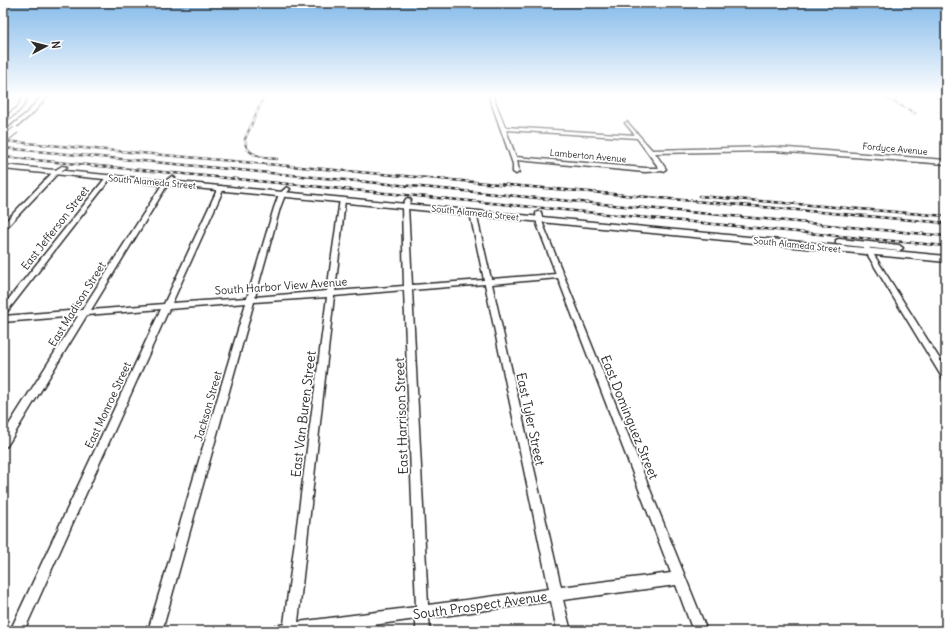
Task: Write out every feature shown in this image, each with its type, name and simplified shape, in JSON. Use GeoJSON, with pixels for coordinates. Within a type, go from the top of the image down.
{"type":"FeatureCollection","features":[{"type":"Feature","properties":{"kind":"main road"},"geometry":{"type":"LineString","coordinates":[[3,140],[17,126]]}},
{"type":"Feature","properties":{"kind":"main road"},"geometry":{"type":"LineString","coordinates":[[3,136],[19,126]]}},
{"type":"Feature","properties":{"kind":"main road","name":"South Alameda Street"},"geometry":{"type":"LineString","coordinates":[[3,162],[64,167],[169,180],[866,248],[946,259]]}},
{"type":"Feature","properties":{"kind":"main road","name":"South Alameda Street"},"geometry":{"type":"LineString","coordinates":[[3,167],[109,177],[169,180],[221,188],[284,191],[342,200],[407,203],[473,212],[539,216]]}},
{"type":"Feature","properties":{"kind":"main road","name":"South Alameda Street"},"geometry":{"type":"LineString","coordinates":[[866,248],[946,252]]}},
{"type":"Feature","properties":{"kind":"street"},"geometry":{"type":"LineString","coordinates":[[629,126],[651,152]]}},
{"type":"Feature","properties":{"kind":"street"},"geometry":{"type":"LineString","coordinates":[[516,172],[514,158],[503,128],[638,137]]}},
{"type":"Feature","properties":{"kind":"street","name":"Fordyce Avenue"},"geometry":{"type":"LineString","coordinates":[[651,152],[774,149],[946,162]]}},
{"type":"Feature","properties":{"kind":"street","name":"Lamberton Avenue"},"geometry":{"type":"LineString","coordinates":[[514,158],[663,169],[651,152]]}},
{"type":"Feature","properties":{"kind":"street"},"geometry":{"type":"LineString","coordinates":[[3,228],[56,172],[64,167]]}},
{"type":"Feature","properties":{"kind":"street","name":"East Jefferson Street"},"geometry":{"type":"LineString","coordinates":[[3,311],[109,177]]}},
{"type":"Feature","properties":{"kind":"street","name":"East Madison Street"},"geometry":{"type":"LineString","coordinates":[[3,443],[169,180]]}},
{"type":"Feature","properties":{"kind":"street","name":"East Monroe Street"},"geometry":{"type":"LineString","coordinates":[[16,631],[221,188]]}},
{"type":"Feature","properties":{"kind":"street","name":"Jackson Street"},"geometry":{"type":"LineString","coordinates":[[155,631],[284,191]]}},
{"type":"Feature","properties":{"kind":"street","name":"East Van Buren Street"},"geometry":{"type":"LineString","coordinates":[[287,631],[342,200]]}},
{"type":"Feature","properties":{"kind":"street","name":"East Harrison Street"},"geometry":{"type":"LineString","coordinates":[[407,203],[408,288],[423,631]]}},
{"type":"Feature","properties":{"kind":"street","name":"East Tyler Street"},"geometry":{"type":"LineString","coordinates":[[473,212],[564,631]]}},
{"type":"Feature","properties":{"kind":"street","name":"East Dominguez Street"},"geometry":{"type":"LineString","coordinates":[[539,216],[560,276],[700,631]]}},
{"type":"Feature","properties":{"kind":"street"},"geometry":{"type":"LineString","coordinates":[[866,248],[946,377]]}},
{"type":"Feature","properties":{"kind":"street","name":"South Harbor View Avenue"},"geometry":{"type":"LineString","coordinates":[[3,319],[560,276]]}},
{"type":"Feature","properties":{"kind":"street","name":"South Prospect Avenue"},"geometry":{"type":"LineString","coordinates":[[287,631],[679,578]]}},
{"type":"Feature","properties":{"kind":"railway"},"geometry":{"type":"LineString","coordinates":[[251,126],[245,139],[246,145],[251,153],[261,157],[277,159]]}},
{"type":"Feature","properties":{"kind":"railway"},"geometry":{"type":"LineString","coordinates":[[3,141],[946,223]]}},
{"type":"Feature","properties":{"kind":"railway"},"geometry":{"type":"LineString","coordinates":[[3,148],[946,236]]}},
{"type":"Feature","properties":{"kind":"railway"},"geometry":{"type":"LineString","coordinates":[[3,157],[946,246]]}},
{"type":"Feature","properties":{"kind":"railway"},"geometry":{"type":"LineString","coordinates":[[699,196],[946,216]]}}]}
